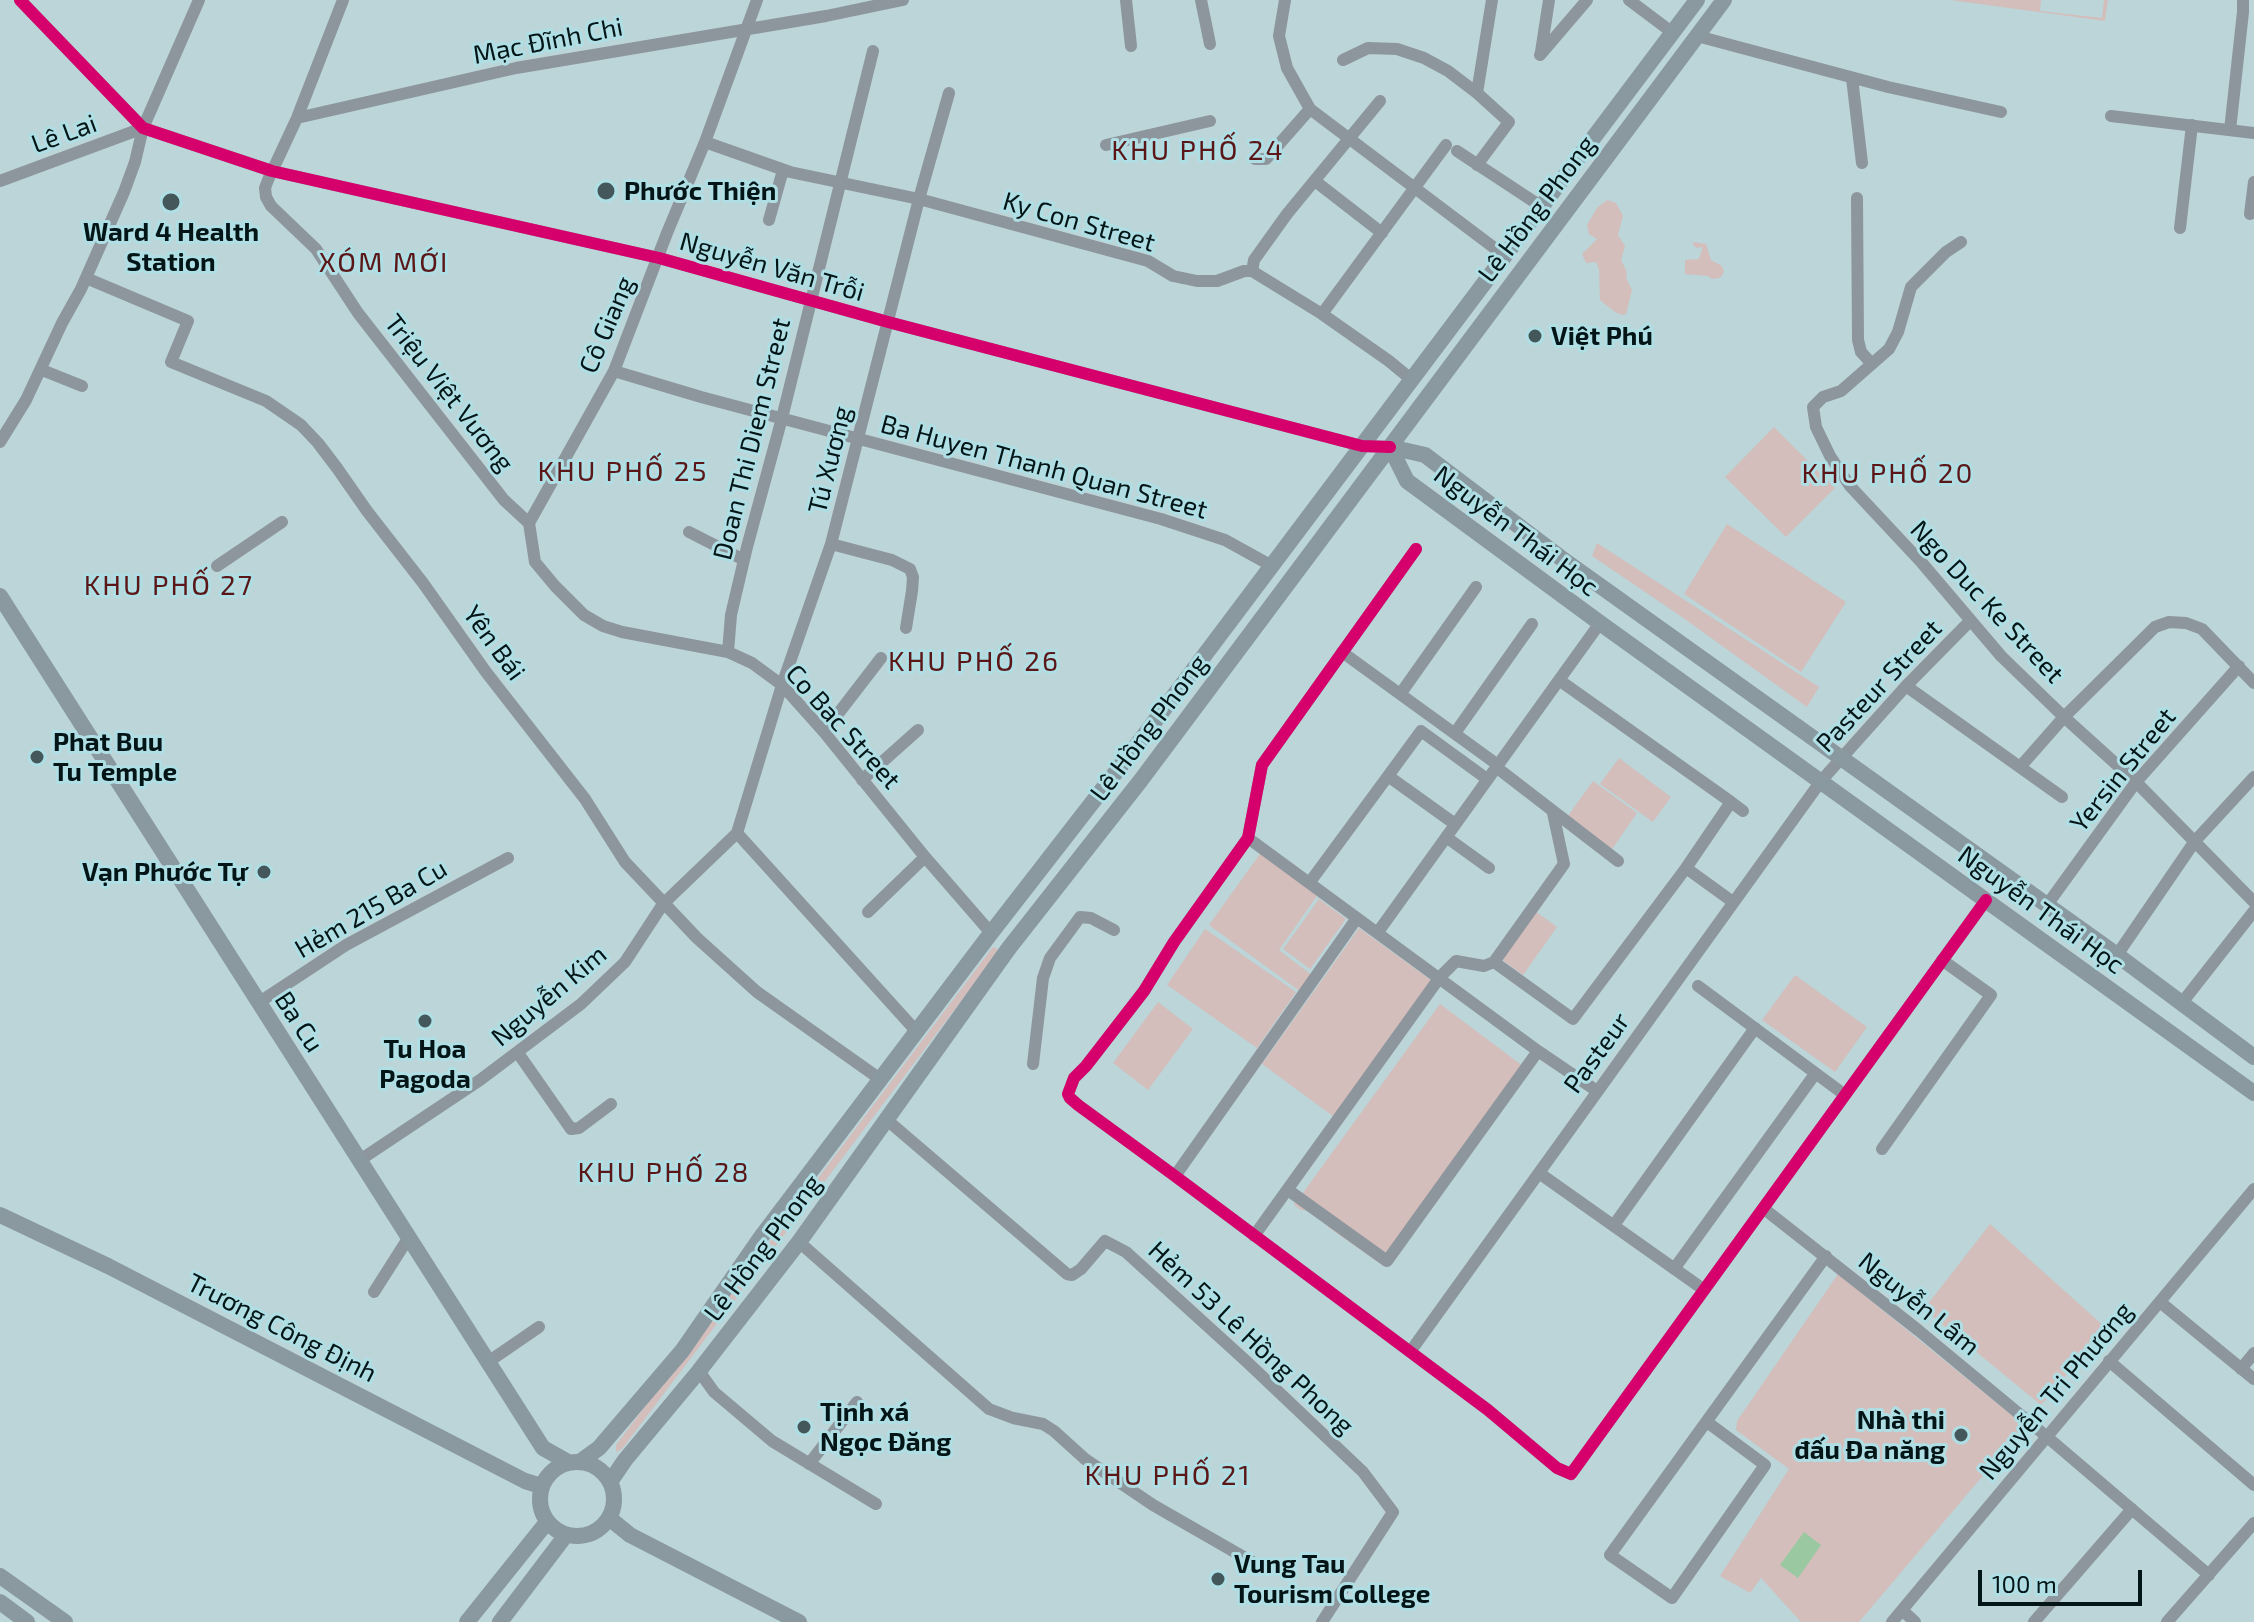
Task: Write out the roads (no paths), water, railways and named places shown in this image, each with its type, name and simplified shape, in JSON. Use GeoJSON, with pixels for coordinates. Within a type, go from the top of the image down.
{"type":"FeatureCollection","features":[{"type":"Feature","properties":{"kind":"main road","name":"Lê Hồng Phong"},"geometry":{"type":"LineString","coordinates":[[575,1462],[599,1448],[682,1351],[761,1237],[1140,741],[1697,0]]}},
{"type":"Feature","properties":{"kind":"main road","name":"Lê Hồng Phong"},"geometry":{"type":"LineString","coordinates":[[610,1482],[799,1242],[1009,948],[1151,767],[1724,0]]}},
{"type":"Feature","properties":{"kind":"main road"},"geometry":{"type":"LineString","coordinates":[[1673,33],[1693,41]]}},
{"type":"Feature","properties":{"kind":"main road"},"geometry":{"type":"LineString","coordinates":[[1538,212],[1553,229]]}},
{"type":"Feature","properties":{"kind":"main road"},"geometry":{"type":"LineString","coordinates":[[1392,406],[1410,420]]}},
{"type":"Feature","properties":{"kind":"main road","name":"Nguyễn Thái Học"},"geometry":{"type":"LineString","coordinates":[[1390,447],[1425,455],[1561,558],[2117,955],[2254,1057]]}},
{"type":"Feature","properties":{"kind":"main road","name":"Nguyễn Thái Học"},"geometry":{"type":"LineString","coordinates":[[1390,447],[1407,481],[2254,1093]]}},
{"type":"Feature","properties":{"kind":"main road","name":"Ba Cu"},"geometry":{"type":"LineString","coordinates":[[0,596],[543,1448],[575,1462]]}},
{"type":"Feature","properties":{"kind":"main road"},"geometry":{"type":"LineString","coordinates":[[1600,623],[1618,598]]}},
{"type":"Feature","properties":{"kind":"main road"},"geometry":{"type":"LineString","coordinates":[[991,933],[1009,948]]}},
{"type":"Feature","properties":{"kind":"main road","name":"Trương Công Định"},"geometry":{"type":"LineString","coordinates":[[0,1215],[108,1266],[525,1481],[541,1486]]}},
{"type":"Feature","properties":{"kind":"main road"},"geometry":{"type":"LineString","coordinates":[[575,1462],[593,1465],[610,1482],[614,1495],[609,1518],[590,1534],[566,1535],[547,1522],[539,1498],[541,1486],[557,1467],[575,1462]]}},
{"type":"Feature","properties":{"kind":"main road"},"geometry":{"type":"LineString","coordinates":[[609,1518],[630,1535],[799,1622]]}},
{"type":"Feature","properties":{"kind":"main road"},"geometry":{"type":"LineString","coordinates":[[467,1622],[547,1522]]}},
{"type":"Feature","properties":{"kind":"main road"},"geometry":{"type":"LineString","coordinates":[[500,1622],[566,1535]]}},
{"type":"Feature","properties":{"kind":"main road"},"geometry":{"type":"LineString","coordinates":[[0,1576],[65,1622]]}},
{"type":"Feature","properties":{"kind":"main road"},"geometry":{"type":"LineString","coordinates":[[0,1602],[27,1622]]}},
{"type":"Feature","properties":{"kind":"street"},"geometry":{"type":"LineString","coordinates":[[20,0],[143,128]]}},
{"type":"Feature","properties":{"kind":"street"},"geometry":{"type":"LineString","coordinates":[[0,442],[42,370],[86,278],[124,192],[143,128],[199,0]]}},
{"type":"Feature","properties":{"kind":"street"},"geometry":{"type":"LineString","coordinates":[[272,171],[297,118],[343,0]]}},
{"type":"Feature","properties":{"kind":"street","name":"Cô Giang"},"geometry":{"type":"LineString","coordinates":[[529,523],[614,371],[705,142],[757,0]]}},
{"type":"Feature","properties":{"kind":"street","name":"Mạc Đĩnh Chi"},"geometry":{"type":"LineString","coordinates":[[297,118],[516,68],[826,16],[903,0]]}},
{"type":"Feature","properties":{"kind":"street"},"geometry":{"type":"LineString","coordinates":[[1126,0],[1131,46]]}},
{"type":"Feature","properties":{"kind":"street"},"geometry":{"type":"LineString","coordinates":[[1201,0],[1210,44]]}},
{"type":"Feature","properties":{"kind":"street"},"geometry":{"type":"LineString","coordinates":[[1285,0],[1279,36],[1287,68],[1310,109],[1505,256]]}},
{"type":"Feature","properties":{"kind":"street"},"geometry":{"type":"LineString","coordinates":[[1477,93],[1492,0]]}},
{"type":"Feature","properties":{"kind":"street"},"geometry":{"type":"LineString","coordinates":[[1549,0],[1540,55],[1587,0]]}},
{"type":"Feature","properties":{"kind":"street"},"geometry":{"type":"LineString","coordinates":[[1629,0],[1673,33]]}},
{"type":"Feature","properties":{"kind":"street"},"geometry":{"type":"LineString","coordinates":[[2230,130],[2243,0]]}},
{"type":"Feature","properties":{"kind":"street"},"geometry":{"type":"LineString","coordinates":[[1693,41],[2001,112]]}},
{"type":"Feature","properties":{"kind":"street"},"geometry":{"type":"LineString","coordinates":[[1343,60],[1368,48],[1397,49],[1424,58],[1448,71],[1477,93],[1509,122],[1477,165]]}},
{"type":"Feature","properties":{"kind":"street","name":"Doan Thi Diem Street"},"geometry":{"type":"LineString","coordinates":[[728,652],[731,615],[744,560],[873,51]]}},
{"type":"Feature","properties":{"kind":"street"},"geometry":{"type":"LineString","coordinates":[[2239,51],[2254,53]]}},
{"type":"Feature","properties":{"kind":"street"},"geometry":{"type":"LineString","coordinates":[[1852,78],[1862,163]]}},
{"type":"Feature","properties":{"kind":"street","name":"Tú Xương"},"geometry":{"type":"LineString","coordinates":[[737,833],[782,685],[831,544],[949,93]]}},
{"type":"Feature","properties":{"kind":"street"},"geometry":{"type":"LineString","coordinates":[[1380,101],[1254,260],[1252,271],[1322,314],[1412,380]]}},
{"type":"Feature","properties":{"kind":"street"},"geometry":{"type":"LineString","coordinates":[[1255,159],[1266,159],[1310,109]]}},
{"type":"Feature","properties":{"kind":"street"},"geometry":{"type":"LineString","coordinates":[[2111,116],[2254,133]]}},
{"type":"Feature","properties":{"kind":"street"},"geometry":{"type":"LineString","coordinates":[[1106,145],[1210,121]]}},
{"type":"Feature","properties":{"kind":"street"},"geometry":{"type":"LineString","coordinates":[[2180,228],[2192,125]]}},
{"type":"Feature","properties":{"kind":"street","name":"Nguyễn Văn Trỗi"},"geometry":{"type":"LineString","coordinates":[[143,128],[272,171],[659,258],[888,322],[1362,446],[1390,447]]}},
{"type":"Feature","properties":{"kind":"street","name":"Lê Lai"},"geometry":{"type":"LineString","coordinates":[[0,181],[143,128]]}},
{"type":"Feature","properties":{"kind":"street","name":"Ky Con Street"},"geometry":{"type":"LineString","coordinates":[[705,142],[783,170],[919,199],[1148,261],[1173,276],[1185,279],[1217,281],[1252,271]]}},
{"type":"Feature","properties":{"kind":"street"},"geometry":{"type":"LineString","coordinates":[[1322,314],[1415,188],[1451,148],[1538,212]]}},
{"type":"Feature","properties":{"kind":"street"},"geometry":{"type":"LineString","coordinates":[[769,220],[783,170]]}},
{"type":"Feature","properties":{"kind":"street","name":"Triệu Việt Vương"},"geometry":{"type":"LineString","coordinates":[[272,171],[265,188],[271,206],[316,249],[353,306],[403,371],[504,500],[529,523]]}},
{"type":"Feature","properties":{"kind":"street"},"geometry":{"type":"LineString","coordinates":[[1315,181],[1382,233]]}},
{"type":"Feature","properties":{"kind":"street"},"geometry":{"type":"LineString","coordinates":[[2250,214],[2254,182]]}},
{"type":"Feature","properties":{"kind":"street"},"geometry":{"type":"LineString","coordinates":[[1857,198],[1858,340],[1861,352],[1872,364],[1889,349],[1898,332],[1911,287],[1946,252],[1961,242]]}},
{"type":"Feature","properties":{"kind":"street","name":"Yên Bái"},"geometry":{"type":"LineString","coordinates":[[86,278],[188,321],[171,362],[266,401],[301,425],[318,443],[486,672],[585,799],[625,862],[697,938],[757,992],[880,1079]]}},
{"type":"Feature","properties":{"kind":"street","name":"Ngo Duc Ke Street"},"geometry":{"type":"LineString","coordinates":[[1872,364],[1841,391],[1823,397],[1813,407],[1816,427],[1830,456],[1850,486],[1922,563],[2001,656],[2064,717],[2155,627],[2177,621],[2202,629],[2254,683]]}},
{"type":"Feature","properties":{"kind":"street"},"geometry":{"type":"LineString","coordinates":[[42,370],[82,386]]}},
{"type":"Feature","properties":{"kind":"street","name":"Ba Huyen Thanh Quan Street"},"geometry":{"type":"LineString","coordinates":[[614,371],[1161,519],[1225,540],[1272,566]]}},
{"type":"Feature","properties":{"kind":"street"},"geometry":{"type":"LineString","coordinates":[[217,566],[282,522]]}},
{"type":"Feature","properties":{"kind":"street","name":"Co Bac Street"},"geometry":{"type":"LineString","coordinates":[[529,523],[535,562],[584,615],[622,632],[728,652],[752,663],[782,685],[991,933]]}},
{"type":"Feature","properties":{"kind":"street"},"geometry":{"type":"LineString","coordinates":[[689,532],[744,560]]}},
{"type":"Feature","properties":{"kind":"street"},"geometry":{"type":"LineString","coordinates":[[831,544],[892,560],[910,569],[913,577],[906,628]]}},
{"type":"Feature","properties":{"kind":"street"},"geometry":{"type":"LineString","coordinates":[[1416,549],[1262,765],[1248,838],[1174,942],[1144,991],[1074,1078],[1068,1091],[1072,1101],[1488,1410],[1557,1468],[1571,1474],[1986,900]]}},
{"type":"Feature","properties":{"kind":"street"},"geometry":{"type":"LineString","coordinates":[[1401,693],[1476,587]]}},
{"type":"Feature","properties":{"kind":"street","name":"Pasteur Street"},"geometry":{"type":"LineString","coordinates":[[1821,781],[1906,686],[1970,621]]}},
{"type":"Feature","properties":{"kind":"street"},"geometry":{"type":"LineString","coordinates":[[1378,932],[1600,623]]}},
{"type":"Feature","properties":{"kind":"street"},"geometry":{"type":"LineString","coordinates":[[1455,733],[1532,624]]}},
{"type":"Feature","properties":{"kind":"street"},"geometry":{"type":"LineString","coordinates":[[1342,652],[1455,733],[1618,861]]}},
{"type":"Feature","properties":{"kind":"street"},"geometry":{"type":"LineString","coordinates":[[824,732],[881,658]]}},
{"type":"Feature","properties":{"kind":"street","name":"Yersin Street"},"geometry":{"type":"LineString","coordinates":[[2047,905],[2136,782],[2239,666]]}},
{"type":"Feature","properties":{"kind":"street"},"geometry":{"type":"LineString","coordinates":[[1559,680],[1743,811]]}},
{"type":"Feature","properties":{"kind":"street"},"geometry":{"type":"LineString","coordinates":[[1906,686],[2062,797]]}},
{"type":"Feature","properties":{"kind":"street"},"geometry":{"type":"LineString","coordinates":[[2020,767],[2064,717],[2136,782],[2254,902]]}},
{"type":"Feature","properties":{"kind":"street"},"geometry":{"type":"LineString","coordinates":[[862,780],[918,730]]}},
{"type":"Feature","properties":{"kind":"street"},"geometry":{"type":"LineString","coordinates":[[1310,882],[1421,731],[1487,779]]}},
{"type":"Feature","properties":{"kind":"street"},"geometry":{"type":"LineString","coordinates":[[1388,776],[1455,824]]}},
{"type":"Feature","properties":{"kind":"street"},"geometry":{"type":"LineString","coordinates":[[2117,955],[2195,841],[2254,777]]}},
{"type":"Feature","properties":{"kind":"street","name":"Pasteur"},"geometry":{"type":"LineString","coordinates":[[1410,1352],[1821,781]]}},
{"type":"Feature","properties":{"kind":"street"},"geometry":{"type":"LineString","coordinates":[[1494,962],[1573,1019],[1686,868],[1731,802]]}},
{"type":"Feature","properties":{"kind":"street"},"geometry":{"type":"LineString","coordinates":[[1254,1236],[1440,977],[1456,961],[1484,966],[1494,962],[1564,864],[1553,813]]}},
{"type":"Feature","properties":{"kind":"street"},"geometry":{"type":"LineString","coordinates":[[737,833],[917,1032]]}},
{"type":"Feature","properties":{"kind":"street","name":"Nguyễn Kim"},"geometry":{"type":"LineString","coordinates":[[360,1160],[518,1053],[581,1004],[625,962],[663,904],[737,833]]}},
{"type":"Feature","properties":{"kind":"street"},"geometry":{"type":"LineString","coordinates":[[1446,837],[1489,868]]}},
{"type":"Feature","properties":{"kind":"street"},"geometry":{"type":"LineString","coordinates":[[1248,838],[1597,1091]]}},
{"type":"Feature","properties":{"kind":"street"},"geometry":{"type":"LineString","coordinates":[[868,912],[925,857]]}},
{"type":"Feature","properties":{"kind":"street","name":"Hẻm 215 Ba Cu"},"geometry":{"type":"LineString","coordinates":[[258,1003],[346,945],[508,858]]}},
{"type":"Feature","properties":{"kind":"street"},"geometry":{"type":"LineString","coordinates":[[1686,868],[1733,902]]}},
{"type":"Feature","properties":{"kind":"street"},"geometry":{"type":"LineString","coordinates":[[2181,1004],[2254,911]]}},
{"type":"Feature","properties":{"kind":"street"},"geometry":{"type":"LineString","coordinates":[[1033,1064],[1043,978],[1050,958],[1080,917],[1091,918],[1114,930]]}},
{"type":"Feature","properties":{"kind":"street"},"geometry":{"type":"LineString","coordinates":[[1175,1176],[1357,918]]}},
{"type":"Feature","properties":{"kind":"street"},"geometry":{"type":"LineString","coordinates":[[1882,1149],[1991,995],[1942,960]]}},
{"type":"Feature","properties":{"kind":"street"},"geometry":{"type":"LineString","coordinates":[[1698,986],[1845,1095]]}},
{"type":"Feature","properties":{"kind":"street"},"geometry":{"type":"LineString","coordinates":[[1614,1225],[1755,1028]]}},
{"type":"Feature","properties":{"kind":"street"},"geometry":{"type":"LineString","coordinates":[[1288,1190],[1387,1261],[1538,1051]]}},
{"type":"Feature","properties":{"kind":"street"},"geometry":{"type":"LineString","coordinates":[[518,1053],[571,1129],[579,1128],[611,1104]]}},
{"type":"Feature","properties":{"kind":"street"},"geometry":{"type":"LineString","coordinates":[[1674,1269],[1815,1074]]}},
{"type":"Feature","properties":{"kind":"street","name":"Hẻm 53 Lê Hồng Phong"},"geometry":{"type":"LineString","coordinates":[[887,1120],[1067,1274],[1081,1269],[1105,1241],[1126,1252],[1363,1472],[1393,1512],[1322,1622]]}},
{"type":"Feature","properties":{"kind":"street"},"geometry":{"type":"LineString","coordinates":[[1539,1173],[1703,1289]]}},
{"type":"Feature","properties":{"kind":"street","name":"Nguyễn Tri Phương"},"geometry":{"type":"LineString","coordinates":[[1892,1622],[2254,1189]]}},
{"type":"Feature","properties":{"kind":"street","name":"Nguyễn Lâm"},"geometry":{"type":"LineString","coordinates":[[1763,1208],[2046,1436],[2209,1575]]}},
{"type":"Feature","properties":{"kind":"street"},"geometry":{"type":"LineString","coordinates":[[374,1292],[409,1237]]}},
{"type":"Feature","properties":{"kind":"street"},"geometry":{"type":"LineString","coordinates":[[799,1242],[989,1409],[1043,1424],[1085,1459],[1153,1505],[1261,1567]]}},
{"type":"Feature","properties":{"kind":"street"},"geometry":{"type":"LineString","coordinates":[[1707,1422],[1765,1465],[1672,1598],[1610,1555],[1826,1256]]}},
{"type":"Feature","properties":{"kind":"street"},"geometry":{"type":"LineString","coordinates":[[2160,1302],[2254,1379]]}},
{"type":"Feature","properties":{"kind":"street"},"geometry":{"type":"LineString","coordinates":[[488,1362],[539,1327]]}},
{"type":"Feature","properties":{"kind":"street"},"geometry":{"type":"LineString","coordinates":[[2241,1369],[2254,1353]]}},
{"type":"Feature","properties":{"kind":"street"},"geometry":{"type":"LineString","coordinates":[[2109,1361],[2254,1485]]}},
{"type":"Feature","properties":{"kind":"street"},"geometry":{"type":"LineString","coordinates":[[699,1371],[714,1392],[772,1441],[876,1504]]}},
{"type":"Feature","properties":{"kind":"street"},"geometry":{"type":"LineString","coordinates":[[809,1464],[857,1402]]}},
{"type":"Feature","properties":{"kind":"street"},"geometry":{"type":"LineString","coordinates":[[2034,1622],[2132,1509]]}},
{"type":"Feature","properties":{"kind":"street"},"geometry":{"type":"LineString","coordinates":[[2167,1622],[2254,1524]]}},
{"type":"Feature","properties":{"kind":"street"},"geometry":{"type":"LineString","coordinates":[[1902,1610],[1915,1622]]}},
{"type":"Feature","properties":{"kind":"place","name":"Phước Thiện"},"geometry":{"type":"Point","coordinates":[606,191]}},
{"type":"Feature","properties":{"kind":"place","name":"Ward 4 Health Station"},"geometry":{"type":"Point","coordinates":[171,202]}},
{"type":"Feature","properties":{"kind":"place","name":"Việt Phú"},"geometry":{"type":"Point","coordinates":[1535,336]}},
{"type":"Feature","properties":{"kind":"place","name":"Phat Buu Tu Temple"},"geometry":{"type":"Point","coordinates":[37,757]}},
{"type":"Feature","properties":{"kind":"place","name":"Vạn Phước Tự"},"geometry":{"type":"Point","coordinates":[264,872]}},
{"type":"Feature","properties":{"kind":"place","name":"Tu Hoa Pagoda"},"geometry":{"type":"Point","coordinates":[425,1021]}},
{"type":"Feature","properties":{"kind":"place","name":"Tịnh xá Ngọc Đăng"},"geometry":{"type":"Point","coordinates":[804,1427]}},
{"type":"Feature","properties":{"kind":"place","name":"Nhà thi đấu Đa năng"},"geometry":{"type":"Point","coordinates":[1961,1435]}},
{"type":"Feature","properties":{"kind":"place","name":"Vung Tau Tourism College"},"geometry":{"type":"Point","coordinates":[1218,1579]}},
{"type":"Feature","properties":{"kind":"district","name":"KHU PHỐ 24"},"geometry":{"type":"Point","coordinates":[1198,151]}},
{"type":"Feature","properties":{"kind":"district","name":"XÓM MỚI"},"geometry":{"type":"Point","coordinates":[384,263]}},
{"type":"Feature","properties":{"kind":"district","name":"KHU PHỐ 25"},"geometry":{"type":"Point","coordinates":[623,472]}},
{"type":"Feature","properties":{"kind":"district","name":"KHU PHỐ 20"},"geometry":{"type":"Point","coordinates":[1888,474]}},
{"type":"Feature","properties":{"kind":"district","name":"KHU PHỐ 27"},"geometry":{"type":"Point","coordinates":[169,586]}},
{"type":"Feature","properties":{"kind":"district","name":"KHU PHỐ 26"},"geometry":{"type":"Point","coordinates":[974,662]}},
{"type":"Feature","properties":{"kind":"district","name":"KHU PHỐ 28"},"geometry":{"type":"Point","coordinates":[664,1173]}},
{"type":"Feature","properties":{"kind":"district","name":"KHU PHỐ 21"},"geometry":{"type":"Point","coordinates":[1168,1476]}}]}
